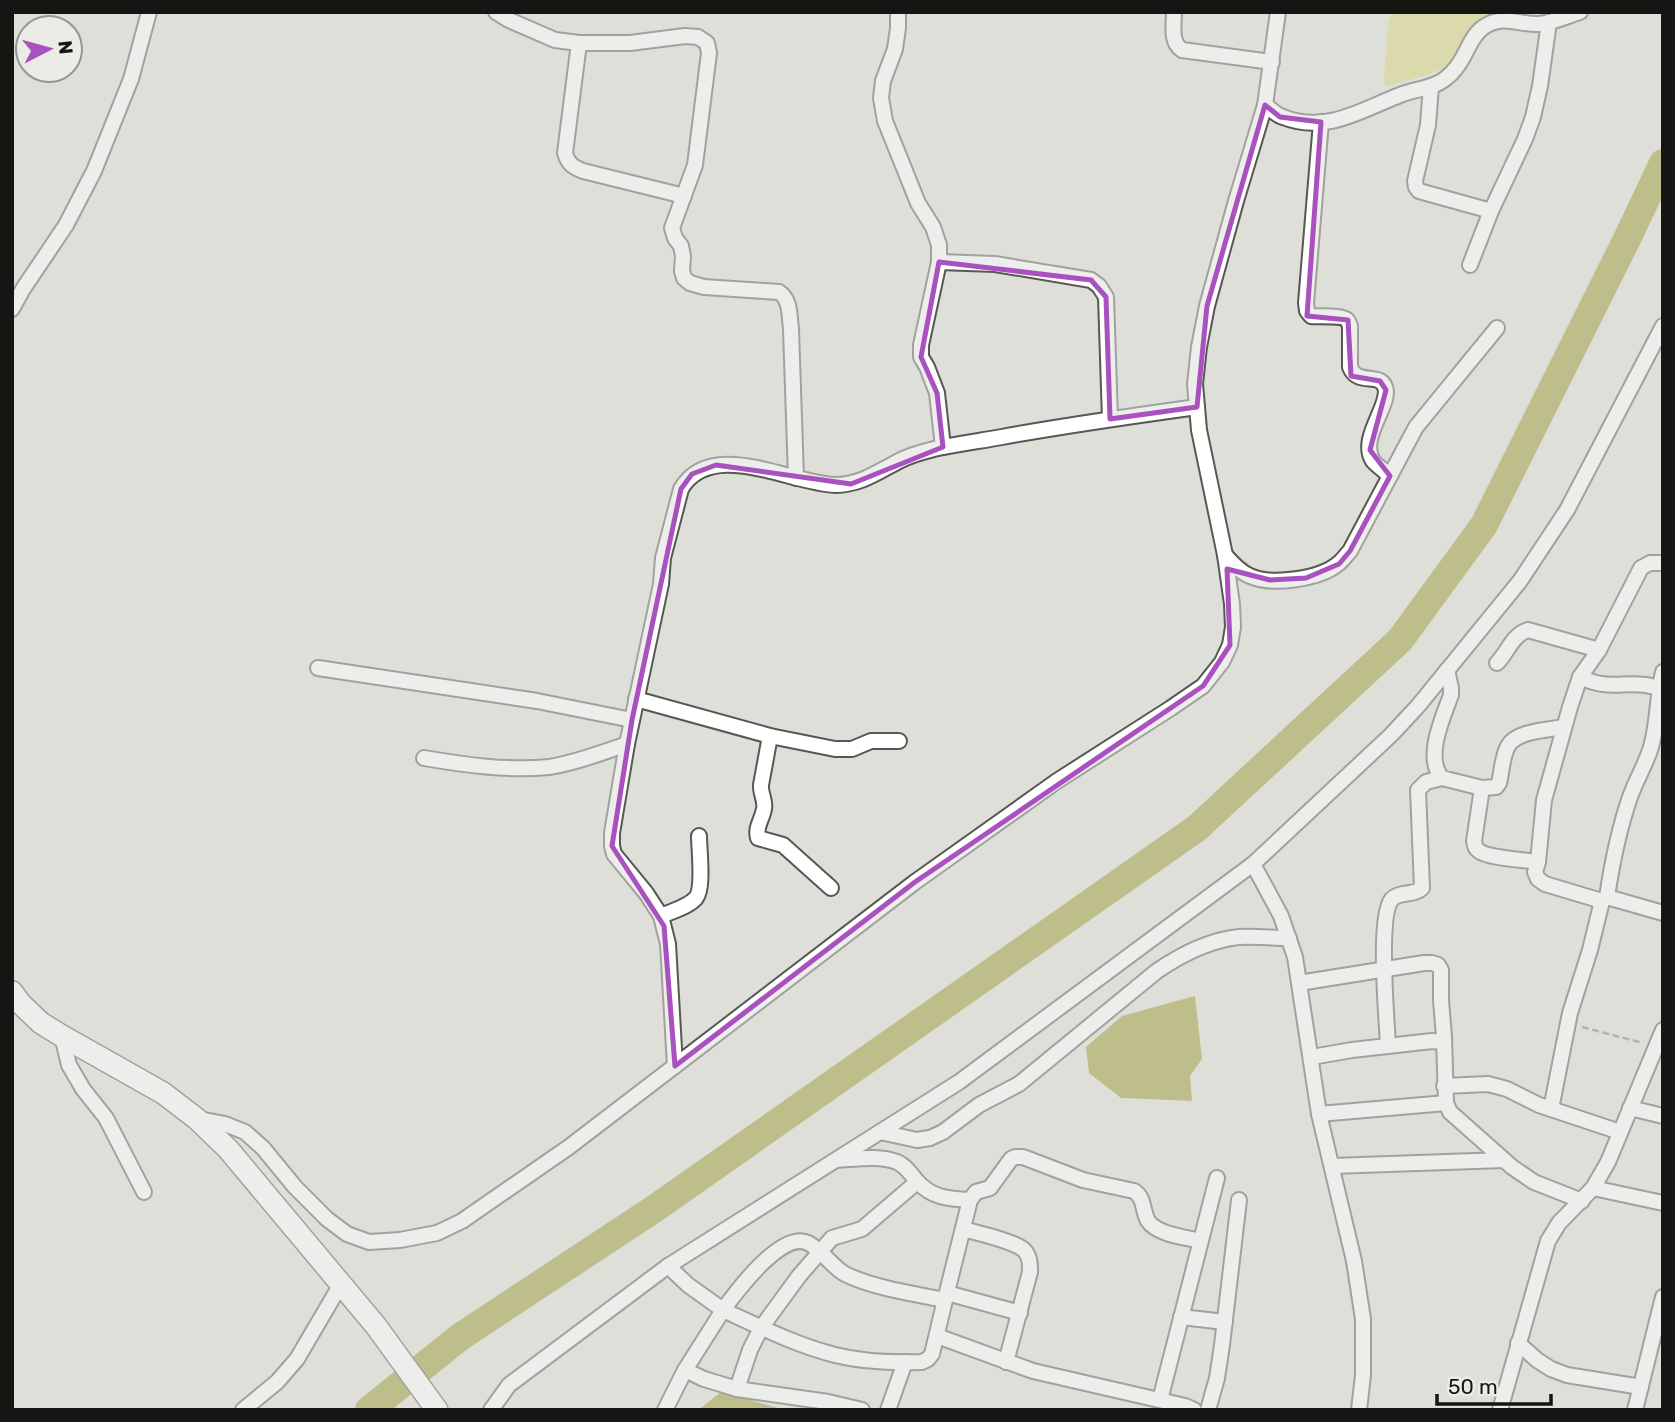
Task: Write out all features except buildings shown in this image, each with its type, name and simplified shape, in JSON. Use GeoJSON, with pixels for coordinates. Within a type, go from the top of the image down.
{"type":"FeatureCollection","features":[{"type":"Feature","properties":{"kind":"street"},"geometry":{"type":"LineString","coordinates":[[12,309],[66,225],[94,171],[131,79],[149,12]]}},
{"type":"Feature","properties":{"kind":"street"},"geometry":{"type":"LineString","coordinates":[[496,12],[555,40],[630,43],[685,36],[698,37],[707,43],[709,53],[695,165],[672,228],[681,246],[684,278],[690,283],[704,287],[779,292],[785,296],[789,305],[796,478]]}},
{"type":"Feature","properties":{"kind":"street"},"geometry":{"type":"LineString","coordinates":[[898,12],[895,49],[883,81],[881,98],[884,121],[918,203],[933,227],[939,245],[939,262],[920,345],[920,357],[934,381],[943,447]]}},
{"type":"Feature","properties":{"kind":"street"},"geometry":{"type":"LineString","coordinates":[[1174,12],[1174,38],[1178,48],[1272,62]]}},
{"type":"Feature","properties":{"kind":"street"},"geometry":{"type":"LineString","coordinates":[[197,1119],[225,1124],[245,1132],[263,1147],[295,1187],[327,1219],[347,1234],[369,1242],[437,1233],[462,1221],[569,1147],[915,882],[1056,780],[1202,686],[1222,662],[1230,645],[1233,627],[1225,555],[1199,430],[1195,384],[1199,347],[1207,306],[1265,105],[1279,12]]}},
{"type":"Feature","properties":{"kind":"street"},"geometry":{"type":"LineString","coordinates":[[1265,105],[1280,117],[1312,122],[1345,119],[1402,94],[1443,81],[1456,68],[1481,28],[1489,23],[1509,19],[1531,24],[1549,22],[1580,12]]}},
{"type":"Feature","properties":{"kind":"street"},"geometry":{"type":"LineString","coordinates":[[1470,265],[1491,211],[1534,117],[1549,22]]}},
{"type":"Feature","properties":{"kind":"street"},"geometry":{"type":"LineString","coordinates":[[579,43],[565,153],[567,162],[583,171],[684,196]]}},
{"type":"Feature","properties":{"kind":"street"},"geometry":{"type":"LineString","coordinates":[[1431,86],[1428,125],[1415,181],[1416,187],[1419,191],[1491,211]]}},
{"type":"Feature","properties":{"kind":"street"},"geometry":{"type":"LineString","coordinates":[[1321,122],[1307,311],[1311,316],[1343,317],[1348,320],[1350,368],[1353,374],[1380,381],[1384,385],[1386,397],[1374,423],[1370,450],[1374,462],[1390,475]]}},
{"type":"Feature","properties":{"kind":"street"},"geometry":{"type":"LineString","coordinates":[[939,262],[995,264],[1091,280],[1099,286],[1106,297],[1110,419]]}},
{"type":"Feature","properties":{"kind":"street"},"geometry":{"type":"LineString","coordinates":[[491,1410],[509,1385],[668,1266],[959,1082],[1253,864],[1391,735],[1521,581],[1567,510],[1663,326]]}},
{"type":"Feature","properties":{"kind":"street"},"geometry":{"type":"LineString","coordinates":[[1225,555],[1248,576],[1270,580],[1306,578],[1326,572],[1339,564],[1350,551],[1416,428],[1497,328]]}},
{"type":"Feature","properties":{"kind":"street"},"geometry":{"type":"LineString","coordinates":[[676,1066],[668,944],[661,916],[614,854],[612,846],[627,744],[661,584],[663,558],[681,489],[687,480],[692,474],[707,467],[732,465],[835,485],[851,484],[870,478],[900,460],[943,447],[1197,407]]}},
{"type":"Feature","properties":{"kind":"street"},"geometry":{"type":"LineString","coordinates":[[1663,563],[1641,568],[1599,650],[1580,677],[1544,800],[1535,872],[1541,882],[1663,913]]}},
{"type":"Feature","properties":{"kind":"street"},"geometry":{"type":"LineString","coordinates":[[1497,663],[1515,638],[1528,630],[1599,650]]}},
{"type":"Feature","properties":{"kind":"street"},"geometry":{"type":"LineString","coordinates":[[318,668],[537,701],[632,720]]}},
{"type":"Feature","properties":{"kind":"street"},"geometry":{"type":"LineString","coordinates":[[1442,779],[1438,774],[1435,741],[1451,695],[1447,670]]}},
{"type":"Feature","properties":{"kind":"street"},"geometry":{"type":"LineString","coordinates":[[1551,1109],[1569,1022],[1627,808],[1651,747],[1663,672]]}},
{"type":"Feature","properties":{"kind":"street"},"geometry":{"type":"LineString","coordinates":[[1580,677],[1594,684],[1608,686],[1647,685],[1661,688]]}},
{"type":"Feature","properties":{"kind":"street"},"geometry":{"type":"LineString","coordinates":[[636,699],[770,736],[835,749],[846,750],[871,741],[899,741]]}},
{"type":"Feature","properties":{"kind":"street"},"geometry":{"type":"LineString","coordinates":[[1388,1046],[1385,918],[1392,899],[1399,895],[1415,893],[1422,888],[1418,790],[1426,782],[1442,779],[1482,788],[1496,787],[1506,752],[1513,739],[1524,734],[1564,727]]}},
{"type":"Feature","properties":{"kind":"street"},"geometry":{"type":"LineString","coordinates":[[770,736],[761,785],[765,804],[756,831],[758,838],[783,845],[831,888]]}},
{"type":"Feature","properties":{"kind":"street"},"geometry":{"type":"LineString","coordinates":[[424,758],[477,766],[521,768],[572,762],[627,744]]}},
{"type":"Feature","properties":{"kind":"street"},"geometry":{"type":"LineString","coordinates":[[1482,788],[1474,841],[1480,853],[1538,862]]}},
{"type":"Feature","properties":{"kind":"street"},"geometry":{"type":"LineString","coordinates":[[661,916],[689,904],[699,894],[699,836]]}},
{"type":"Feature","properties":{"kind":"street"},"geometry":{"type":"LineString","coordinates":[[1253,864],[1281,916],[1295,957],[1319,1114],[1354,1261],[1363,1320],[1363,1375],[1359,1410]]}},
{"type":"Feature","properties":{"kind":"street"},"geometry":{"type":"LineString","coordinates":[[880,1132],[917,1140],[930,1139],[943,1132],[979,1105],[1019,1084],[1157,971],[1181,955],[1240,937],[1289,938]]}},
{"type":"Feature","properties":{"kind":"street"},"geometry":{"type":"LineString","coordinates":[[1299,983],[1424,963],[1438,965],[1441,970],[1444,1086],[1450,1112],[1504,1160],[1534,1182],[1582,1201]]}},
{"type":"Feature","properties":{"kind":"street"},"geometry":{"type":"LineString","coordinates":[[12,992],[41,1023],[163,1093],[197,1119],[229,1149],[376,1326],[437,1410]]}},
{"type":"Feature","properties":{"kind":"street"},"geometry":{"type":"LineString","coordinates":[[1500,1410],[1548,1241],[1559,1223],[1593,1188],[1608,1162],[1663,1030]]}},
{"type":"Feature","properties":{"kind":"street"},"geometry":{"type":"LineString","coordinates":[[62,1037],[69,1065],[82,1089],[106,1118],[144,1192]]}},
{"type":"Feature","properties":{"kind":"street"},"geometry":{"type":"LineString","coordinates":[[1312,1057],[1352,1050],[1444,1042]]}},
{"type":"Feature","properties":{"kind":"street"},"geometry":{"type":"LineString","coordinates":[[1444,1086],[1488,1084],[1620,1132]]}},
{"type":"Feature","properties":{"kind":"street"},"geometry":{"type":"LineString","coordinates":[[1319,1114],[1446,1103]]}},
{"type":"Feature","properties":{"kind":"street"},"geometry":{"type":"LineString","coordinates":[[1630,1108],[1663,1116]]}},
{"type":"Feature","properties":{"kind":"street"},"geometry":{"type":"LineString","coordinates":[[668,1266],[688,1285],[723,1310],[807,1347],[838,1356],[867,1360],[922,1362],[932,1354],[970,1200],[976,1192],[990,1188],[1012,1159],[1019,1156],[1083,1180],[1134,1191],[1139,1194],[1149,1222],[1156,1228],[1200,1241]]}},
{"type":"Feature","properties":{"kind":"street"},"geometry":{"type":"LineString","coordinates":[[835,1160],[895,1161],[906,1167],[926,1191],[937,1197],[970,1200]]}},
{"type":"Feature","properties":{"kind":"street"},"geometry":{"type":"LineString","coordinates":[[1332,1166],[1504,1160]]}},
{"type":"Feature","properties":{"kind":"street"},"geometry":{"type":"LineString","coordinates":[[1160,1401],[1217,1178]]}},
{"type":"Feature","properties":{"kind":"street"},"geometry":{"type":"LineString","coordinates":[[737,1389],[750,1350],[761,1328],[799,1276],[832,1238],[862,1229],[917,1182]]}},
{"type":"Feature","properties":{"kind":"street"},"geometry":{"type":"LineString","coordinates":[[1593,1188],[1663,1203]]}},
{"type":"Feature","properties":{"kind":"street"},"geometry":{"type":"LineString","coordinates":[[1208,1410],[1217,1378],[1226,1322],[1239,1200]]}},
{"type":"Feature","properties":{"kind":"street"},"geometry":{"type":"LineString","coordinates":[[963,1229],[1016,1245],[1025,1251],[1030,1260],[1030,1272],[1006,1362]]}},
{"type":"Feature","properties":{"kind":"street"},"geometry":{"type":"LineString","coordinates":[[665,1410],[685,1370],[723,1310],[752,1275],[790,1242],[808,1243],[845,1274],[857,1278],[902,1291],[946,1296],[1020,1313]]}},
{"type":"Feature","properties":{"kind":"street"},"geometry":{"type":"LineString","coordinates":[[243,1410],[277,1382],[297,1359],[341,1284]]}},
{"type":"Feature","properties":{"kind":"street"},"geometry":{"type":"LineString","coordinates":[[1636,1410],[1663,1297]]}},
{"type":"Feature","properties":{"kind":"street"},"geometry":{"type":"LineString","coordinates":[[1181,1317],[1226,1322]]}},
{"type":"Feature","properties":{"kind":"street"},"geometry":{"type":"LineString","coordinates":[[937,1336],[1006,1362],[1068,1380],[1194,1410]]}},
{"type":"Feature","properties":{"kind":"street"},"geometry":{"type":"LineString","coordinates":[[1518,1343],[1537,1360],[1567,1375],[1641,1387]]}},
{"type":"Feature","properties":{"kind":"street"},"geometry":{"type":"LineString","coordinates":[[888,1410],[905,1362]]}},
{"type":"Feature","properties":{"kind":"street"},"geometry":{"type":"LineString","coordinates":[[685,1370],[737,1389],[828,1402],[862,1410]]}},
{"type":"Feature","properties":{"kind":"path"},"geometry":{"type":"LineString","coordinates":[[1569,1022],[1657,1046]]}},
{"type":"Feature","properties":{"kind":"highlighted area"},"geometry":{"type":"Polygon","coordinates":[[[1265,105],[1280,117],[1321,122],[1307,316],[1348,320],[1351,376],[1380,381],[1386,390],[1370,450],[1390,476],[1350,551],[1339,564],[1306,578],[1270,580],[1227,569],[1230,645],[1203,686],[915,882],[675,1066],[664,926],[612,846],[632,720],[681,489],[692,474],[716,465],[851,484],[943,447],[937,393],[921,357],[939,262],[1091,280],[1106,297],[1110,419],[1197,407],[1207,306],[1265,105]]]}},
{"type":"Feature","properties":{"kind":"shaded area"},"geometry":{"type":"Polygon","coordinates":[[[1392,12],[1497,12],[1481,25],[1450,65],[1385,87],[1388,22],[1392,12]]]}},
{"type":"Feature","properties":{"kind":"shaded area"},"geometry":{"type":"Polygon","coordinates":[[[1195,996],[1202,1059],[1190,1076],[1192,1101],[1121,1098],[1089,1073],[1086,1047],[1122,1016],[1195,996]]]}},
{"type":"Feature","properties":{"kind":"shaded area"},"geometry":{"type":"Polygon","coordinates":[[[721,1392],[785,1410],[698,1410],[721,1392]]]}},
{"type":"Feature","properties":{"kind":"waterway"},"geometry":{"type":"LineString","coordinates":[[369,1410],[460,1337],[654,1209],[1197,828],[1400,640],[1484,525],[1663,163]]}}]}
